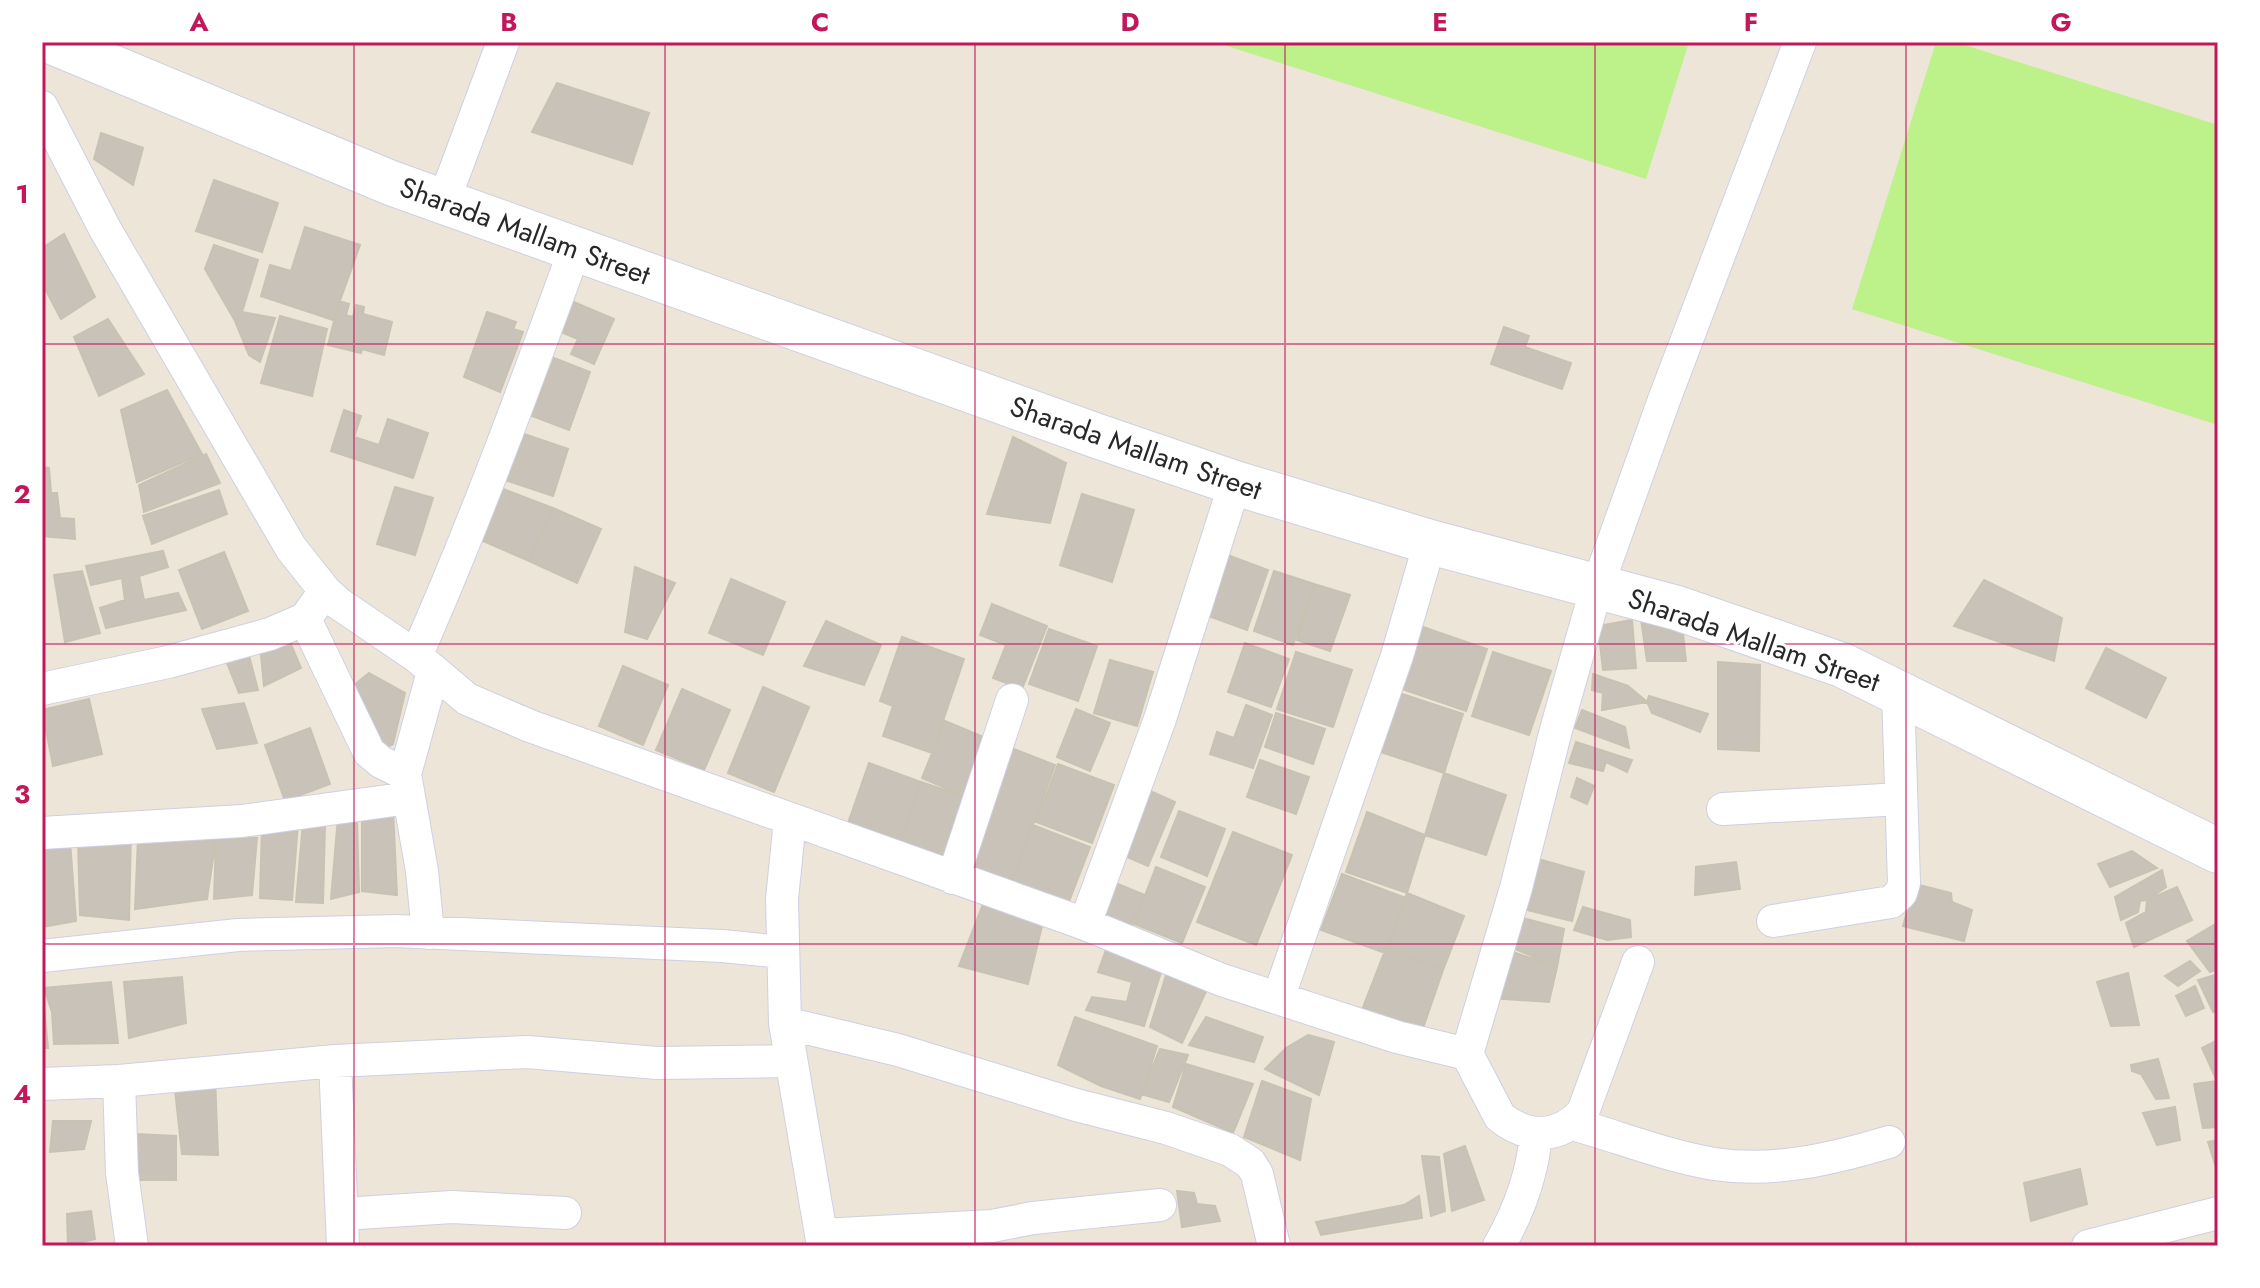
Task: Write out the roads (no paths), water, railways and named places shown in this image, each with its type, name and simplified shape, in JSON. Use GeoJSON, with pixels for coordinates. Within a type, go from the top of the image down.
{"type":"FeatureCollection","features":[{"type":"Feature","properties":{"kind":"street","name":"Sharada Mallam Street"},"geometry":{"type":"LineString","coordinates":[[52,42],[391,183],[882,361],[1235,483],[1430,542],[1601,575],[1830,631],[2218,823]]}},
{"type":"Feature","properties":{"kind":"street","name":"Sharada Mallam Street"},"geometry":{"type":"LineString","coordinates":[[117,42],[452,179],[875,332],[1213,449],[1438,518],[1601,575],[1677,608],[1842,665],[2218,851]]}},
{"type":"Feature","properties":{"kind":"street"},"geometry":{"type":"LineString","coordinates":[[452,179],[503,42]]}},
{"type":"Feature","properties":{"kind":"street"},"geometry":{"type":"LineString","coordinates":[[1638,962],[1583,1112],[1573,1124],[1561,1131],[1536,1133],[1507,1123],[1494,1110],[1467,1054],[1516,888],[1556,730],[1601,575],[1800,42]]}},
{"type":"Feature","properties":{"kind":"street"},"geometry":{"type":"LineString","coordinates":[[42,107],[105,229],[291,548],[325,591],[467,699],[530,726],[1085,924],[1222,980],[1279,996],[1397,1037],[1467,1054]]}},
{"type":"Feature","properties":{"kind":"street"},"geometry":{"type":"LineString","coordinates":[[428,933],[422,871],[407,786],[424,664],[469,533],[575,249]]}},
{"type":"Feature","properties":{"kind":"street"},"geometry":{"type":"LineString","coordinates":[[1085,924],[1160,719],[1235,483]]}},
{"type":"Feature","properties":{"kind":"street"},"geometry":{"type":"LineString","coordinates":[[1279,996],[1397,656],[1430,542]]}},
{"type":"Feature","properties":{"kind":"street"},"geometry":{"type":"LineString","coordinates":[[42,689],[168,662],[270,634],[305,619],[325,591]]}},
{"type":"Feature","properties":{"kind":"street"},"geometry":{"type":"LineString","coordinates":[[305,619],[369,752],[407,786]]}},
{"type":"Feature","properties":{"kind":"street"},"geometry":{"type":"LineString","coordinates":[[1773,921],[1891,902],[1901,893],[1904,883],[1898,691]]}},
{"type":"Feature","properties":{"kind":"street"},"geometry":{"type":"LineString","coordinates":[[953,878],[1012,700]]}},
{"type":"Feature","properties":{"kind":"street"},"geometry":{"type":"LineString","coordinates":[[42,833],[242,821],[407,786]]}},
{"type":"Feature","properties":{"kind":"street"},"geometry":{"type":"LineString","coordinates":[[1723,809],[1901,799]]}},
{"type":"Feature","properties":{"kind":"street"},"geometry":{"type":"LineString","coordinates":[[790,820],[783,865],[785,1023],[822,1240],[992,1226],[1035,1232],[1160,1205]]}},
{"type":"Feature","properties":{"kind":"street"},"geometry":{"type":"LineString","coordinates":[[42,956],[238,935],[396,931],[782,952]]}},
{"type":"Feature","properties":{"kind":"street"},"geometry":{"type":"LineString","coordinates":[[785,1023],[898,1050],[1076,1105],[1166,1128],[1230,1150],[1250,1163],[1257,1174],[1274,1246]]}},
{"type":"Feature","properties":{"kind":"street"},"geometry":{"type":"LineString","coordinates":[[42,1084],[119,1081],[335,1061],[527,1052],[657,1063],[790,1061]]}},
{"type":"Feature","properties":{"kind":"street"},"geometry":{"type":"LineString","coordinates":[[335,1061],[343,1246]]}},
{"type":"Feature","properties":{"kind":"street"},"geometry":{"type":"LineString","coordinates":[[119,1081],[122,1173],[132,1246]]}},
{"type":"Feature","properties":{"kind":"street"},"geometry":{"type":"LineString","coordinates":[[1573,1124],[1713,1164],[1757,1167],[1807,1163],[1889,1142]]}},
{"type":"Feature","properties":{"kind":"street"},"geometry":{"type":"LineString","coordinates":[[1499,1246],[1527,1181],[1536,1133]]}},
{"type":"Feature","properties":{"kind":"street"},"geometry":{"type":"LineString","coordinates":[[343,1214],[452,1207],[565,1213]]}},
{"type":"Feature","properties":{"kind":"street"},"geometry":{"type":"LineString","coordinates":[[2088,1246],[2218,1213]]}}]}
